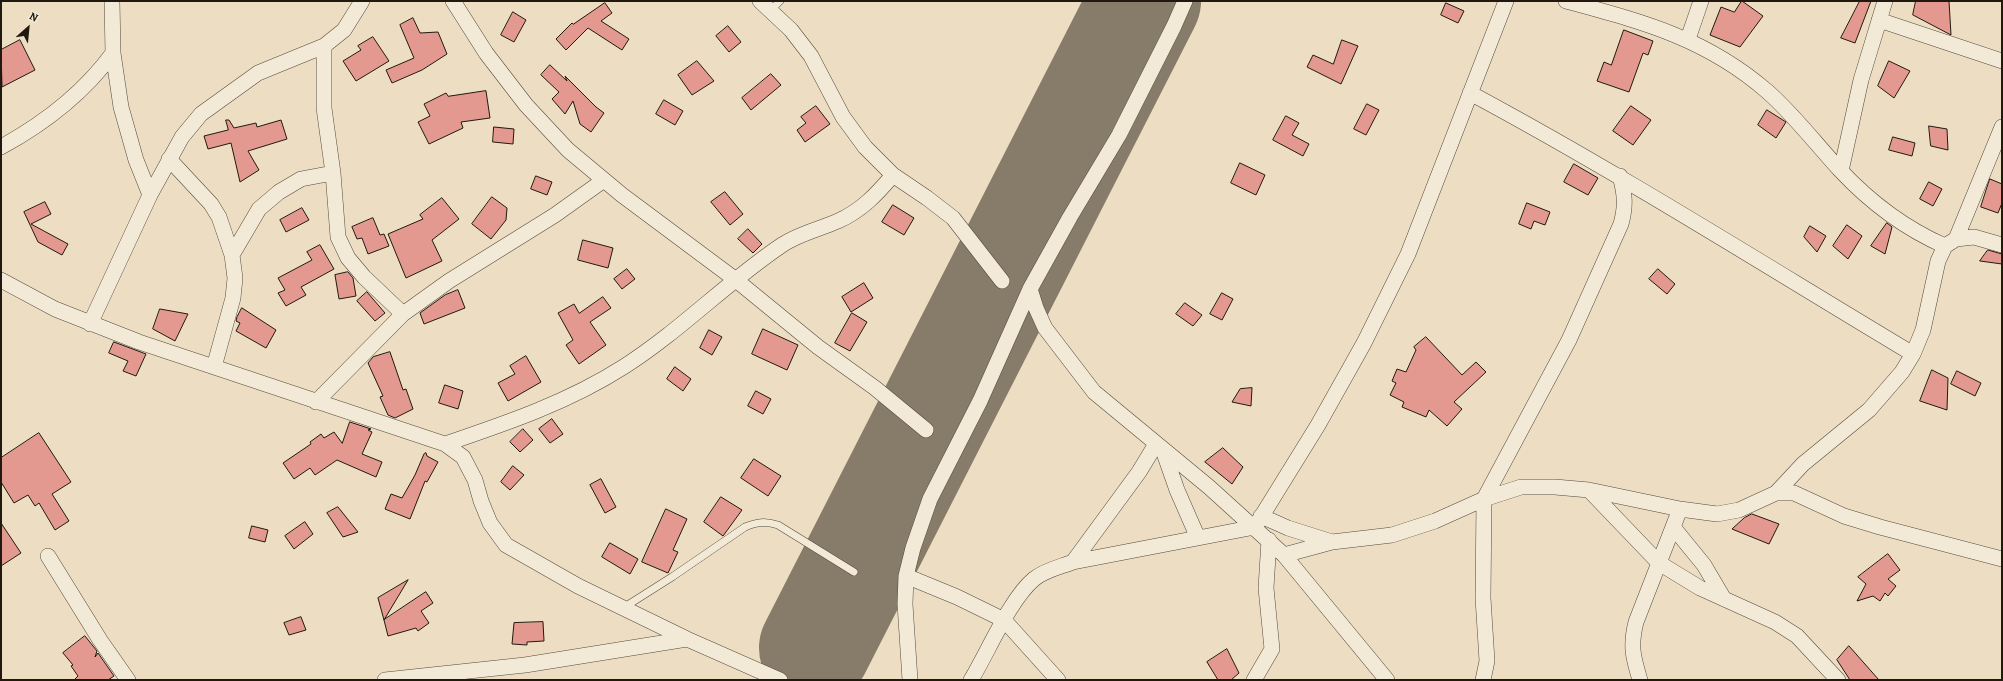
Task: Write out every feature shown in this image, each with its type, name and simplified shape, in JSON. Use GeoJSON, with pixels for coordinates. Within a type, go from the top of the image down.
{"type":"FeatureCollection","features":[{"type":"Feature","properties":{"kind":"street"},"geometry":{"type":"LineString","coordinates":[[112,1],[113,53],[121,107],[128,135],[150,194]]}},
{"type":"Feature","properties":{"kind":"street"},"geometry":{"type":"LineString","coordinates":[[90,324],[150,194],[182,137],[201,114],[223,96],[258,73],[324,46],[344,30],[362,1]]}},
{"type":"Feature","properties":{"kind":"street"},"geometry":{"type":"LineString","coordinates":[[453,1],[486,53],[526,105],[568,150],[604,180],[736,280],[818,347],[875,388],[926,430]]}},
{"type":"Feature","properties":{"kind":"street"},"geometry":{"type":"LineString","coordinates":[[910,680],[905,604],[906,576],[913,548],[930,499],[980,401],[1030,289],[1070,217],[1119,135],[1158,58],[1184,1]]}},
{"type":"Feature","properties":{"kind":"street"},"geometry":{"type":"LineString","coordinates":[[1258,522],[1318,425],[1364,343],[1408,254],[1506,1]]}},
{"type":"Feature","properties":{"kind":"street"},"geometry":{"type":"LineString","coordinates":[[1566,1],[1655,27],[1688,39],[1737,68],[1768,93],[1841,171],[1895,217],[1925,237],[1950,243],[1974,238],[2002,245]]}},
{"type":"Feature","properties":{"kind":"street"},"geometry":{"type":"LineString","coordinates":[[1688,39],[1701,1]]}},
{"type":"Feature","properties":{"kind":"street"},"geometry":{"type":"LineString","coordinates":[[1841,171],[1861,80],[1885,1]]}},
{"type":"Feature","properties":{"kind":"street"},"geometry":{"type":"LineString","coordinates":[[770,4],[811,56],[843,117],[865,148],[893,176],[927,198],[953,218],[1002,281]]}},
{"type":"Feature","properties":{"kind":"street"},"geometry":{"type":"LineString","coordinates":[[1879,20],[2002,61]]}},
{"type":"Feature","properties":{"kind":"street"},"geometry":{"type":"LineString","coordinates":[[324,46],[324,108],[333,173],[338,237],[348,258],[364,277],[403,314]]}},
{"type":"Feature","properties":{"kind":"street"},"geometry":{"type":"LineString","coordinates":[[1,147],[33,129],[66,105],[96,76],[113,53]]}},
{"type":"Feature","properties":{"kind":"street"},"geometry":{"type":"LineString","coordinates":[[1470,93],[1620,176],[1913,354]]}},
{"type":"Feature","properties":{"kind":"street"},"geometry":{"type":"LineString","coordinates":[[1284,555],[1332,542],[1392,535],[1435,521],[1484,499],[1521,487],[1555,487],[1589,490],[1680,509],[1717,514],[1739,510],[1776,493],[1803,464],[1869,410],[1902,372],[1913,354],[1923,330],[1938,261],[1950,243],[2002,127]]}},
{"type":"Feature","properties":{"kind":"street"},"geometry":{"type":"LineString","coordinates":[[169,159],[211,204],[223,227],[232,255],[235,278],[233,298],[214,367]]}},
{"type":"Feature","properties":{"kind":"street"},"geometry":{"type":"LineString","coordinates":[[232,255],[259,209],[279,192],[301,179],[333,173]]}},
{"type":"Feature","properties":{"kind":"street"},"geometry":{"type":"LineString","coordinates":[[445,444],[516,420],[556,403],[624,367],[679,328],[736,280],[784,243],[839,221],[858,210],[893,176]]}},
{"type":"Feature","properties":{"kind":"street"},"geometry":{"type":"LineString","coordinates":[[1483,680],[1487,661],[1483,598],[1484,499],[1565,346],[1621,224],[1625,210],[1626,196],[1620,176]]}},
{"type":"Feature","properties":{"kind":"street"},"geometry":{"type":"LineString","coordinates":[[316,402],[403,314],[455,278],[555,215],[604,180]]}},
{"type":"Feature","properties":{"kind":"street"},"geometry":{"type":"LineString","coordinates":[[1,280],[55,309],[90,324],[316,402],[445,444],[463,457],[475,480],[480,501],[490,523],[506,545],[557,575],[622,608],[687,639],[780,680]]}},
{"type":"Feature","properties":{"kind":"street"},"geometry":{"type":"LineString","coordinates":[[1030,289],[1036,308],[1045,328],[1094,392],[1159,447],[1258,522],[1269,540],[1284,555],[1386,680]]}},
{"type":"Feature","properties":{"kind":"street"},"geometry":{"type":"LineString","coordinates":[[1159,447],[1198,538]]}},
{"type":"Feature","properties":{"kind":"street"},"geometry":{"type":"LineString","coordinates":[[1073,562],[1159,447]]}},
{"type":"Feature","properties":{"kind":"street"},"geometry":{"type":"LineString","coordinates":[[1589,490],[1659,563],[1700,588],[1775,622],[1797,636],[1838,680]]}},
{"type":"Feature","properties":{"kind":"street"},"geometry":{"type":"LineString","coordinates":[[1776,493],[1794,493],[1844,516],[2002,559]]}},
{"type":"Feature","properties":{"kind":"street"},"geometry":{"type":"LineString","coordinates":[[1640,680],[1633,657],[1632,640],[1636,622],[1680,509]]}},
{"type":"Feature","properties":{"kind":"street"},"geometry":{"type":"LineString","coordinates":[[971,680],[1004,620],[1022,593],[1034,579],[1050,570],[1073,562],[1198,538],[1258,522],[1288,528],[1332,542]]}},
{"type":"Feature","properties":{"kind":"street"},"geometry":{"type":"LineString","coordinates":[[1673,527],[1704,565],[1724,599]]}},
{"type":"Feature","properties":{"kind":"street"},"geometry":{"type":"LineString","coordinates":[[1254,680],[1272,649],[1266,588],[1269,540]]}},
{"type":"Feature","properties":{"kind":"street"},"geometry":{"type":"LineString","coordinates":[[48,556],[100,640],[128,680]]}},
{"type":"Feature","properties":{"kind":"street"},"geometry":{"type":"LineString","coordinates":[[906,576],[957,597],[1004,620],[1058,680]]}},
{"type":"Feature","properties":{"kind":"street"},"geometry":{"type":"LineString","coordinates":[[385,680],[525,665],[687,639]]}},
{"type":"Feature","properties":{"kind":"lane"},"geometry":{"type":"LineString","coordinates":[[622,608],[672,577],[744,528],[756,522],[768,522],[778,525],[854,572]]}},
{"type":"Feature","properties":{"kind":"building"},"geometry":{"type":"Polygon","coordinates":[[[1742,1],[1763,16],[1740,47],[1710,35],[1721,7],[1734,12],[1742,1]]]}},
{"type":"Feature","properties":{"kind":"building"},"geometry":{"type":"Polygon","coordinates":[[[1860,1],[1871,1],[1855,43],[1841,38],[1860,1]]]}},
{"type":"Feature","properties":{"kind":"building"},"geometry":{"type":"Polygon","coordinates":[[[1916,1],[1949,1],[1951,35],[1913,15],[1916,1]]]}},
{"type":"Feature","properties":{"kind":"building"},"geometry":{"type":"Polygon","coordinates":[[[605,3],[612,13],[601,21],[629,39],[622,50],[588,28],[566,50],[556,39],[572,23],[573,24],[605,3]]]}},
{"type":"Feature","properties":{"kind":"building"},"geometry":{"type":"Polygon","coordinates":[[[1446,3],[1464,11],[1458,23],[1441,15],[1446,3]]]}},
{"type":"Feature","properties":{"kind":"building"},"geometry":{"type":"Polygon","coordinates":[[[513,12],[526,20],[514,42],[501,35],[513,12]]]}},
{"type":"Feature","properties":{"kind":"building"},"geometry":{"type":"Polygon","coordinates":[[[413,18],[420,33],[438,32],[447,54],[422,70],[392,83],[386,70],[414,58],[400,25],[413,18]]]}},
{"type":"Feature","properties":{"kind":"building"},"geometry":{"type":"Polygon","coordinates":[[[728,26],[741,42],[729,52],[716,36],[728,26]]]}},
{"type":"Feature","properties":{"kind":"building"},"geometry":{"type":"Polygon","coordinates":[[[1624,30],[1653,41],[1648,55],[1643,53],[1629,92],[1597,81],[1604,62],[1611,65],[1624,30]]]}},
{"type":"Feature","properties":{"kind":"building"},"geometry":{"type":"Polygon","coordinates":[[[373,37],[389,61],[356,81],[343,61],[361,50],[358,46],[373,37]]]}},
{"type":"Feature","properties":{"kind":"building"},"geometry":{"type":"Polygon","coordinates":[[[20,40],[35,70],[2,87],[1,50],[20,40]]]}},
{"type":"Feature","properties":{"kind":"building"},"geometry":{"type":"Polygon","coordinates":[[[1342,40],[1358,46],[1341,84],[1307,67],[1313,55],[1333,64],[1342,40]]]}},
{"type":"Feature","properties":{"kind":"building"},"geometry":{"type":"Polygon","coordinates":[[[697,61],[714,81],[692,95],[678,75],[697,61]]]}},
{"type":"Feature","properties":{"kind":"building"},"geometry":{"type":"Polygon","coordinates":[[[1889,61],[1910,71],[1894,98],[1878,86],[1889,61]]]}},
{"type":"Feature","properties":{"kind":"building"},"geometry":{"type":"Polygon","coordinates":[[[550,65],[567,81],[565,76],[604,113],[591,132],[580,124],[573,101],[565,114],[552,99],[559,92],[541,75],[550,65]]]}},
{"type":"Feature","properties":{"kind":"building"},"geometry":{"type":"Polygon","coordinates":[[[771,74],[781,85],[751,110],[742,98],[771,74]]]}},
{"type":"Feature","properties":{"kind":"building"},"geometry":{"type":"Polygon","coordinates":[[[486,91],[490,118],[461,122],[463,128],[429,144],[418,122],[430,116],[424,104],[446,93],[448,96],[486,91]]]}},
{"type":"Feature","properties":{"kind":"building"},"geometry":{"type":"Polygon","coordinates":[[[664,100],[683,111],[675,125],[656,114],[664,100]]]}},
{"type":"Feature","properties":{"kind":"building"},"geometry":{"type":"Polygon","coordinates":[[[1367,104],[1379,110],[1366,135],[1354,129],[1367,104]]]}},
{"type":"Feature","properties":{"kind":"building"},"geometry":{"type":"Polygon","coordinates":[[[816,106],[830,124],[805,142],[797,130],[806,123],[801,117],[816,106]]]}},
{"type":"Feature","properties":{"kind":"building"},"geometry":{"type":"Polygon","coordinates":[[[1631,106],[1651,120],[1633,145],[1613,131],[1631,106]]]}},
{"type":"Feature","properties":{"kind":"building"},"geometry":{"type":"Polygon","coordinates":[[[1767,110],[1786,122],[1776,138],[1758,125],[1767,110]]]}},
{"type":"Feature","properties":{"kind":"building"},"geometry":{"type":"Polygon","coordinates":[[[1286,116],[1299,123],[1292,135],[1309,144],[1303,156],[1273,140],[1286,116]]]}},
{"type":"Feature","properties":{"kind":"building"},"geometry":{"type":"Polygon","coordinates":[[[226,120],[229,120],[234,128],[256,123],[257,127],[281,120],[287,139],[248,151],[259,170],[240,182],[231,143],[208,149],[204,136],[228,130],[226,120]]]}},
{"type":"Feature","properties":{"kind":"building"},"geometry":{"type":"Polygon","coordinates":[[[1929,126],[1947,129],[1948,150],[1931,146],[1929,126]]]}},
{"type":"Feature","properties":{"kind":"building"},"geometry":{"type":"Polygon","coordinates":[[[494,127],[514,129],[513,144],[493,142],[494,127]]]}},
{"type":"Feature","properties":{"kind":"building"},"geometry":{"type":"Polygon","coordinates":[[[1893,137],[1915,143],[1912,156],[1889,150],[1893,137]]]}},
{"type":"Feature","properties":{"kind":"building"},"geometry":{"type":"Polygon","coordinates":[[[1240,163],[1265,175],[1256,195],[1231,183],[1240,163]]]}},
{"type":"Feature","properties":{"kind":"building"},"geometry":{"type":"Polygon","coordinates":[[[1574,164],[1598,178],[1588,195],[1564,182],[1574,164]]]}},
{"type":"Feature","properties":{"kind":"building"},"geometry":{"type":"Polygon","coordinates":[[[536,176],[552,182],[547,195],[531,189],[536,176]]]}},
{"type":"Feature","properties":{"kind":"building"},"geometry":{"type":"Polygon","coordinates":[[[1990,179],[2002,184],[2002,203],[1998,213],[1981,207],[1990,179]]]}},
{"type":"Feature","properties":{"kind":"building"},"geometry":{"type":"Polygon","coordinates":[[[1929,182],[1942,189],[1933,206],[1920,199],[1929,182]]]}},
{"type":"Feature","properties":{"kind":"building"},"geometry":{"type":"Polygon","coordinates":[[[725,192],[743,214],[730,225],[711,202],[725,192]]]}},
{"type":"Feature","properties":{"kind":"building"},"geometry":{"type":"Polygon","coordinates":[[[492,197],[507,208],[506,220],[491,239],[472,224],[492,197]]]}},
{"type":"Feature","properties":{"kind":"building"},"geometry":{"type":"Polygon","coordinates":[[[442,198],[459,219],[432,240],[442,261],[406,278],[388,234],[423,219],[420,215],[442,198]]]}},
{"type":"Feature","properties":{"kind":"building"},"geometry":{"type":"Polygon","coordinates":[[[45,202],[51,214],[31,224],[68,244],[62,255],[38,242],[24,212],[45,202]]]}},
{"type":"Feature","properties":{"kind":"building"},"geometry":{"type":"Polygon","coordinates":[[[1527,203],[1550,212],[1545,225],[1534,221],[1531,229],[1519,224],[1527,203]]]}},
{"type":"Feature","properties":{"kind":"building"},"geometry":{"type":"Polygon","coordinates":[[[893,205],[914,218],[904,235],[882,222],[893,205]]]}},
{"type":"Feature","properties":{"kind":"building"},"geometry":{"type":"Polygon","coordinates":[[[302,208],[309,220],[286,232],[280,220],[302,208]]]}},
{"type":"Feature","properties":{"kind":"building"},"geometry":{"type":"Polygon","coordinates":[[[373,218],[380,235],[384,234],[389,246],[368,254],[362,238],[357,239],[352,227],[373,218]]]}},
{"type":"Feature","properties":{"kind":"building"},"geometry":{"type":"Polygon","coordinates":[[[1887,223],[1892,227],[1885,254],[1871,246],[1887,223]]]}},
{"type":"Feature","properties":{"kind":"building"},"geometry":{"type":"Polygon","coordinates":[[[1847,225],[1862,236],[1848,259],[1833,246],[1847,225]]]}},
{"type":"Feature","properties":{"kind":"building"},"geometry":{"type":"Polygon","coordinates":[[[1810,226],[1826,236],[1817,252],[1804,237],[1810,226]]]}},
{"type":"Feature","properties":{"kind":"building"},"geometry":{"type":"Polygon","coordinates":[[[748,229],[762,244],[753,253],[738,239],[748,229]]]}},
{"type":"Feature","properties":{"kind":"building"},"geometry":{"type":"Polygon","coordinates":[[[583,240],[613,248],[608,268],[578,260],[583,240]]]}},
{"type":"Feature","properties":{"kind":"building"},"geometry":{"type":"Polygon","coordinates":[[[320,245],[334,269],[301,287],[306,295],[286,306],[278,293],[285,290],[278,278],[312,260],[307,252],[320,245]]]}},
{"type":"Feature","properties":{"kind":"building"},"geometry":{"type":"Polygon","coordinates":[[[1988,250],[2002,254],[2002,264],[1980,261],[1988,250]]]}},
{"type":"Feature","properties":{"kind":"building"},"geometry":{"type":"Polygon","coordinates":[[[627,269],[635,279],[622,289],[614,279],[627,269]]]}},
{"type":"Feature","properties":{"kind":"building"},"geometry":{"type":"Polygon","coordinates":[[[1658,269],[1675,284],[1667,294],[1649,279],[1658,269]]]}},
{"type":"Feature","properties":{"kind":"building"},"geometry":{"type":"Polygon","coordinates":[[[348,272],[353,278],[356,296],[339,299],[335,275],[348,272]]]}},
{"type":"Feature","properties":{"kind":"building"},"geometry":{"type":"Polygon","coordinates":[[[864,283],[873,298],[851,312],[842,297],[864,283]]]}},
{"type":"Feature","properties":{"kind":"building"},"geometry":{"type":"Polygon","coordinates":[[[458,290],[465,308],[424,324],[420,313],[445,295],[458,290]]]}},
{"type":"Feature","properties":{"kind":"building"},"geometry":{"type":"Polygon","coordinates":[[[367,292],[385,313],[375,321],[357,301],[367,292]]]}},
{"type":"Feature","properties":{"kind":"building"},"geometry":{"type":"Polygon","coordinates":[[[1222,293],[1233,299],[1222,320],[1210,314],[1222,293]]]}},
{"type":"Feature","properties":{"kind":"building"},"geometry":{"type":"Polygon","coordinates":[[[603,297],[611,308],[590,322],[606,345],[579,364],[566,345],[573,340],[558,313],[574,304],[579,313],[603,297]]]}},
{"type":"Feature","properties":{"kind":"building"},"geometry":{"type":"Polygon","coordinates":[[[1185,303],[1202,315],[1193,326],[1176,314],[1185,303]]]}},
{"type":"Feature","properties":{"kind":"building"},"geometry":{"type":"Polygon","coordinates":[[[242,308],[276,330],[266,348],[236,331],[240,323],[236,321],[237,317],[242,308]]]}},
{"type":"Feature","properties":{"kind":"building"},"geometry":{"type":"Polygon","coordinates":[[[160,309],[188,314],[175,341],[153,329],[160,309]]]}},
{"type":"Feature","properties":{"kind":"building"},"geometry":{"type":"Polygon","coordinates":[[[852,313],[867,322],[850,351],[835,343],[852,313]]]}},
{"type":"Feature","properties":{"kind":"building"},"geometry":{"type":"Polygon","coordinates":[[[763,329],[798,345],[787,370],[752,354],[763,329]]]}},
{"type":"Feature","properties":{"kind":"building"},"geometry":{"type":"Polygon","coordinates":[[[709,330],[722,337],[712,355],[700,348],[709,330]]]}},
{"type":"Feature","properties":{"kind":"building"},"geometry":{"type":"Polygon","coordinates":[[[1426,337],[1462,375],[1476,362],[1486,372],[1454,402],[1462,409],[1447,426],[1429,410],[1426,417],[1402,407],[1404,402],[1390,395],[1396,383],[1392,381],[1397,369],[1406,372],[1416,350],[1414,347],[1426,337]]]}},
{"type":"Feature","properties":{"kind":"building"},"geometry":{"type":"Polygon","coordinates":[[[114,342],[146,354],[136,376],[123,371],[128,361],[109,353],[114,342]]]}},
{"type":"Feature","properties":{"kind":"building"},"geometry":{"type":"Polygon","coordinates":[[[390,352],[403,390],[406,389],[413,409],[395,418],[388,415],[380,397],[383,396],[368,363],[373,357],[390,352]]]}},
{"type":"Feature","properties":{"kind":"building"},"geometry":{"type":"Polygon","coordinates":[[[526,356],[541,382],[508,401],[498,383],[515,374],[510,366],[526,356]]]}},
{"type":"Feature","properties":{"kind":"building"},"geometry":{"type":"Polygon","coordinates":[[[675,367],[691,379],[683,391],[667,379],[675,367]]]}},
{"type":"Feature","properties":{"kind":"building"},"geometry":{"type":"Polygon","coordinates":[[[1932,370],[1948,378],[1947,410],[1920,401],[1932,370]]]}},
{"type":"Feature","properties":{"kind":"building"},"geometry":{"type":"Polygon","coordinates":[[[1957,371],[1981,383],[1975,396],[1951,384],[1957,371]]]}},
{"type":"Feature","properties":{"kind":"building"},"geometry":{"type":"Polygon","coordinates":[[[445,385],[463,391],[458,409],[439,403],[445,385]]]}},
{"type":"Feature","properties":{"kind":"building"},"geometry":{"type":"Polygon","coordinates":[[[1252,388],[1251,406],[1232,402],[1240,389],[1252,388]]]}},
{"type":"Feature","properties":{"kind":"building"},"geometry":{"type":"Polygon","coordinates":[[[756,391],[771,399],[763,414],[748,406],[756,391]]]}},
{"type":"Feature","properties":{"kind":"building"},"geometry":{"type":"Polygon","coordinates":[[[552,419],[563,434],[550,443],[539,429],[552,419]]]}},
{"type":"Feature","properties":{"kind":"building"},"geometry":{"type":"Polygon","coordinates":[[[350,422],[371,429],[368,430],[372,432],[362,454],[382,462],[376,477],[337,460],[315,475],[310,468],[294,479],[283,463],[311,444],[310,442],[321,434],[324,438],[334,432],[342,443],[350,422]]]}},
{"type":"Feature","properties":{"kind":"building"},"geometry":{"type":"Polygon","coordinates":[[[523,429],[533,440],[520,452],[510,442],[523,429]]]}},
{"type":"Feature","properties":{"kind":"building"},"geometry":{"type":"Polygon","coordinates":[[[39,433],[71,482],[52,494],[69,521],[55,530],[39,503],[35,506],[28,495],[14,503],[1,482],[1,458],[39,433]]]}},
{"type":"Feature","properties":{"kind":"building"},"geometry":{"type":"Polygon","coordinates":[[[1223,448],[1243,467],[1232,484],[1205,462],[1223,448]]]}},
{"type":"Feature","properties":{"kind":"building"},"geometry":{"type":"Polygon","coordinates":[[[426,453],[427,456],[438,462],[427,482],[425,481],[410,519],[385,509],[391,494],[402,498],[415,475],[424,454],[426,453]]]}},
{"type":"Feature","properties":{"kind":"building"},"geometry":{"type":"Polygon","coordinates":[[[754,459],[781,476],[768,496],[741,478],[754,459]]]}},
{"type":"Feature","properties":{"kind":"building"},"geometry":{"type":"Polygon","coordinates":[[[513,466],[524,475],[510,490],[501,482],[513,466]]]}},
{"type":"Feature","properties":{"kind":"building"},"geometry":{"type":"Polygon","coordinates":[[[601,479],[616,507],[605,513],[590,485],[601,479]]]}},
{"type":"Feature","properties":{"kind":"building"},"geometry":{"type":"Polygon","coordinates":[[[721,497],[742,510],[723,536],[704,522],[721,497]]]}},
{"type":"Feature","properties":{"kind":"building"},"geometry":{"type":"Polygon","coordinates":[[[338,507],[358,532],[343,537],[327,513],[338,507]]]}},
{"type":"Feature","properties":{"kind":"building"},"geometry":{"type":"Polygon","coordinates":[[[666,509],[687,519],[673,550],[678,552],[668,573],[642,562],[666,509]]]}},
{"type":"Feature","properties":{"kind":"building"},"geometry":{"type":"Polygon","coordinates":[[[1752,514],[1779,524],[1769,544],[1732,529],[1744,518],[1752,514]]]}},
{"type":"Feature","properties":{"kind":"building"},"geometry":{"type":"Polygon","coordinates":[[[305,522],[313,534],[294,549],[285,536],[305,522]]]}},
{"type":"Feature","properties":{"kind":"building"},"geometry":{"type":"Polygon","coordinates":[[[1,523],[21,553],[1,566],[1,523]]]}},
{"type":"Feature","properties":{"kind":"building"},"geometry":{"type":"Polygon","coordinates":[[[252,526],[268,530],[265,542],[249,538],[252,526]]]}},
{"type":"Feature","properties":{"kind":"building"},"geometry":{"type":"Polygon","coordinates":[[[610,543],[638,559],[630,574],[602,557],[610,543]]]}},
{"type":"Feature","properties":{"kind":"building"},"geometry":{"type":"Polygon","coordinates":[[[1888,554],[1900,570],[1888,579],[1896,586],[1888,596],[1885,593],[1880,601],[1873,596],[1857,601],[1866,584],[1858,577],[1888,554]]]}},
{"type":"Feature","properties":{"kind":"building"},"geometry":{"type":"Polygon","coordinates":[[[408,580],[384,620],[378,598],[408,580]]]}},
{"type":"Feature","properties":{"kind":"building"},"geometry":{"type":"Polygon","coordinates":[[[426,592],[433,603],[421,611],[429,623],[418,631],[416,628],[388,636],[384,620],[426,592]]]}},
{"type":"Feature","properties":{"kind":"building"},"geometry":{"type":"Polygon","coordinates":[[[301,617],[306,630],[289,635],[284,623],[301,617]]]}},
{"type":"Feature","properties":{"kind":"building"},"geometry":{"type":"Polygon","coordinates":[[[543,622],[544,641],[527,642],[527,645],[512,644],[514,623],[543,622]]]}},
{"type":"Feature","properties":{"kind":"building"},"geometry":{"type":"Polygon","coordinates":[[[85,636],[97,651],[95,657],[98,653],[114,676],[108,680],[74,680],[78,676],[71,666],[73,665],[63,653],[85,636]]]}},
{"type":"Feature","properties":{"kind":"building"},"geometry":{"type":"Polygon","coordinates":[[[1849,646],[1879,680],[1850,680],[1837,660],[1849,646]]]}},
{"type":"Feature","properties":{"kind":"building"},"geometry":{"type":"Polygon","coordinates":[[[1227,649],[1239,673],[1231,680],[1218,680],[1207,662],[1227,649]]]}},
{"type":"Feature","properties":{"kind":"runway"},"geometry":{"type":"LineString","coordinates":[[815,648],[1145,1]]}}]}
